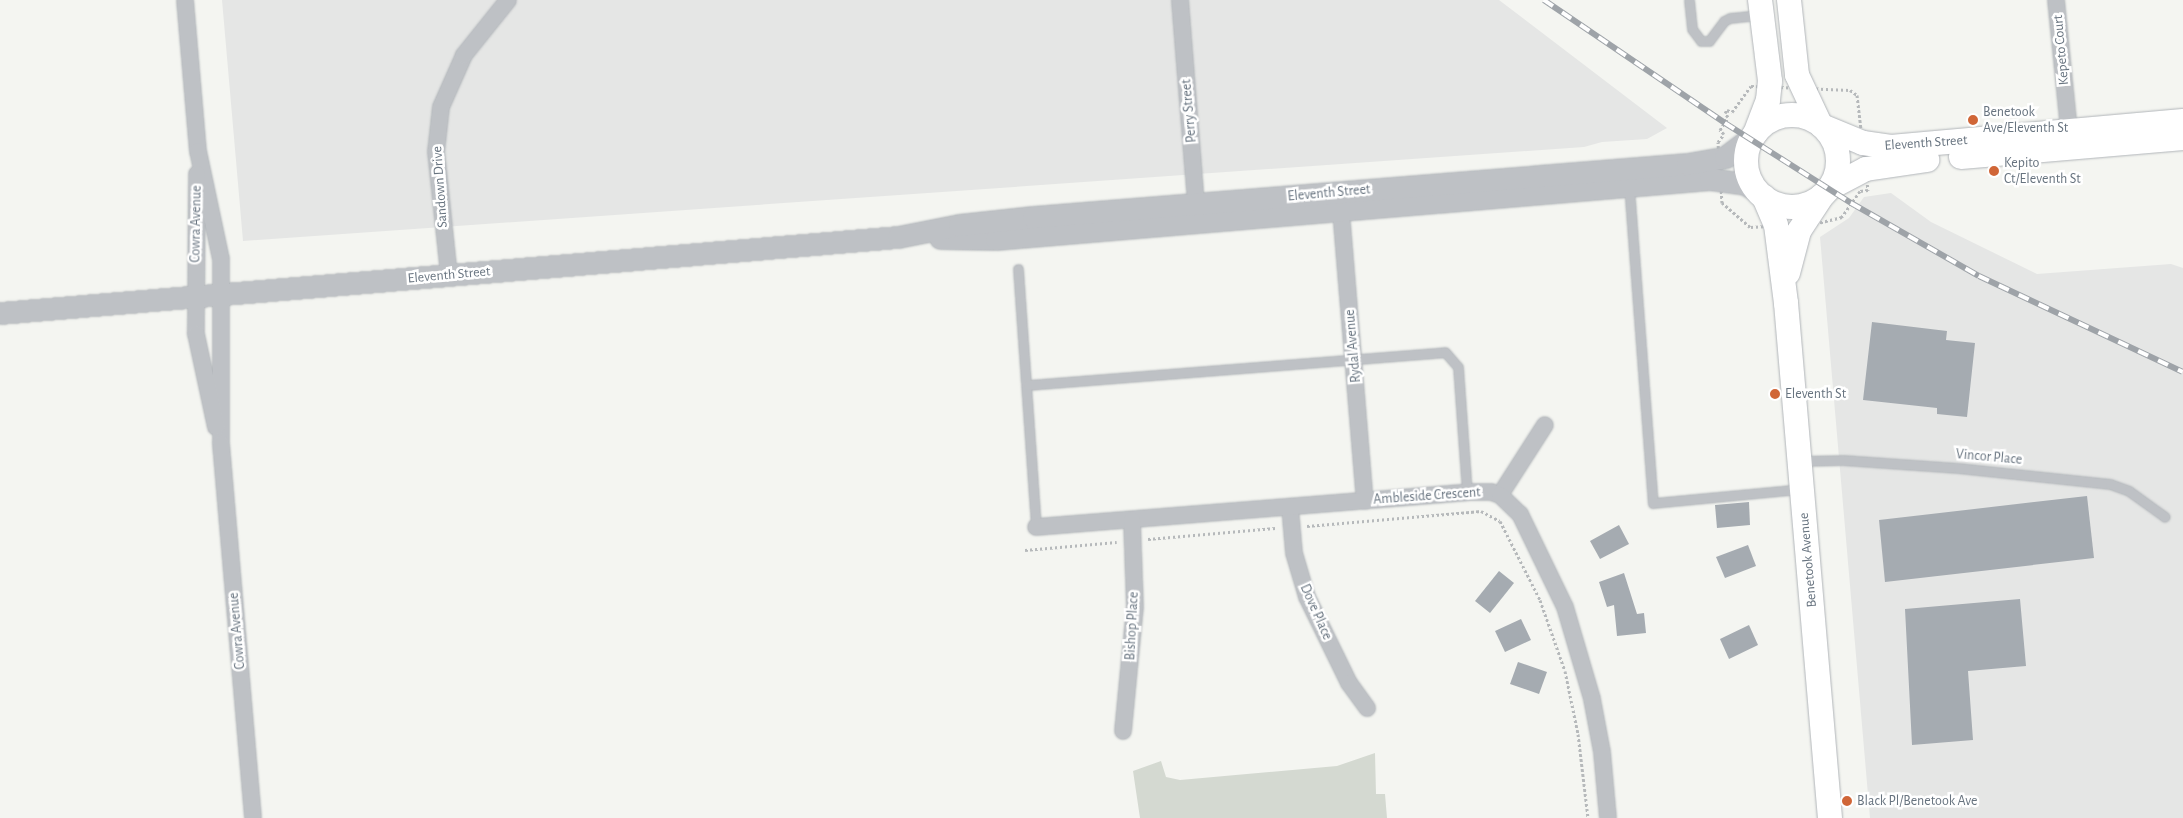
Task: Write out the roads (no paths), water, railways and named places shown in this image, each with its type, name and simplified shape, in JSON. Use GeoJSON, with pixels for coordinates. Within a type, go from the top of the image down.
{"type":"FeatureCollection","features":[{"type":"Feature","properties":{"kind":"main road"},"geometry":{"type":"LineString","coordinates":[[1760,7],[1770,86],[1746,165],[1749,177],[1761,195],[1783,206],[1798,206],[1825,192],[1835,176],[1838,160],[1832,138],[1821,125],[1800,86],[1793,55],[1789,0]]}},
{"type":"Feature","properties":{"kind":"main road"},"geometry":{"type":"LineString","coordinates":[[1754,135],[1769,121],[1786,115],[1804,116],[1821,125]]}},
{"type":"Feature","properties":{"kind":"main road","name":"Eleventh Street"},"geometry":{"type":"LineString","coordinates":[[1825,192],[1866,169],[2183,120]]}},
{"type":"Feature","properties":{"kind":"main road","name":"Eleventh Street"},"geometry":{"type":"LineString","coordinates":[[1821,125],[1863,144],[1897,147],[2069,139],[2183,138]]}},
{"type":"Feature","properties":{"kind":"main road","name":"Benetook Avenue"},"geometry":{"type":"LineString","coordinates":[[1786,302],[1791,257],[1802,224],[1825,192]]}},
{"type":"Feature","properties":{"kind":"main road","name":"Benetook Avenue"},"geometry":{"type":"LineString","coordinates":[[1761,195],[1776,225],[1786,302],[1828,818]]}},
{"type":"Feature","properties":{"kind":"street","name":"Cowra Avenue"},"geometry":{"type":"LineString","coordinates":[[185,0],[198,151],[196,334],[221,444]]}},
{"type":"Feature","properties":{"kind":"street","name":"Sandown Drive"},"geometry":{"type":"LineString","coordinates":[[449,275],[436,152],[441,107],[451,78],[464,55],[508,0]]}},
{"type":"Feature","properties":{"kind":"street","name":"Perry Street"},"geometry":{"type":"LineString","coordinates":[[1180,0],[1197,213]]}},
{"type":"Feature","properties":{"kind":"street","name":"Kepeto Court"},"geometry":{"type":"LineString","coordinates":[[2056,0],[2069,139]]}},
{"type":"Feature","properties":{"kind":"street","name":"Eleventh Street"},"geometry":{"type":"LineString","coordinates":[[1722,169],[1754,135]]}},
{"type":"Feature","properties":{"kind":"street","name":"Cowra Avenue"},"geometry":{"type":"LineString","coordinates":[[198,151],[220,259],[219,329],[223,403],[221,444],[253,818]]}},
{"type":"Feature","properties":{"kind":"street","name":"Eleventh Street"},"geometry":{"type":"LineString","coordinates":[[0,313],[898,237],[996,239],[1197,213],[1722,169],[1761,195]]}},
{"type":"Feature","properties":{"kind":"street","name":"Rydal Avenue"},"geometry":{"type":"LineString","coordinates":[[1340,200],[1366,500]]}},
{"type":"Feature","properties":{"kind":"street"},"geometry":{"type":"LineString","coordinates":[[1500,495],[1544,425]]}},
{"type":"Feature","properties":{"kind":"street","name":"Ambleside Crescent"},"geometry":{"type":"LineString","coordinates":[[1036,527],[1467,492],[1491,492],[1500,495],[1520,514],[1534,537],[1567,615],[1592,699],[1602,752],[1608,818]]}},
{"type":"Feature","properties":{"kind":"street","name":"Dove Place"},"geometry":{"type":"LineString","coordinates":[[1290,507],[1294,553],[1307,597],[1349,683],[1368,708]]}},
{"type":"Feature","properties":{"kind":"street","name":"Bishop Place"},"geometry":{"type":"LineString","coordinates":[[1123,731],[1135,607],[1132,520]]}},
{"type":"Feature","properties":{"kind":"lane"},"geometry":{"type":"LineString","coordinates":[[1689,0],[1692,29],[1701,42],[1709,41],[1724,21],[1760,7]]}},
{"type":"Feature","properties":{"kind":"lane"},"geometry":{"type":"LineString","coordinates":[[1628,176],[1653,503],[1802,489]]}},
{"type":"Feature","properties":{"kind":"lane"},"geometry":{"type":"LineString","coordinates":[[1018,269],[1028,385],[1036,527]]}},
{"type":"Feature","properties":{"kind":"lane"},"geometry":{"type":"LineString","coordinates":[[1028,385],[1437,351],[1455,360],[1467,492]]}},
{"type":"Feature","properties":{"kind":"lane","name":"Vincor Place"},"geometry":{"type":"LineString","coordinates":[[1800,461],[1843,460],[1929,466],[2110,484],[2129,491],[2165,517]]}},
{"type":"Feature","properties":{"kind":"railway"},"geometry":{"type":"LineString","coordinates":[[1544,0],[1725,123],[1851,203],[1979,276],[2183,372]]}},
{"type":"Feature","properties":{"kind":"place","name":"Benetook Ave/Eleventh St"},"geometry":{"type":"Point","coordinates":[1973,120]}},
{"type":"Feature","properties":{"kind":"place","name":"Kepito Ct/Eleventh St"},"geometry":{"type":"Point","coordinates":[1994,171]}},
{"type":"Feature","properties":{"kind":"place","name":"Eleventh St"},"geometry":{"type":"Point","coordinates":[1775,394]}},
{"type":"Feature","properties":{"kind":"place","name":"Black Pl/Benetook Ave"},"geometry":{"type":"Point","coordinates":[1847,801]}}]}
